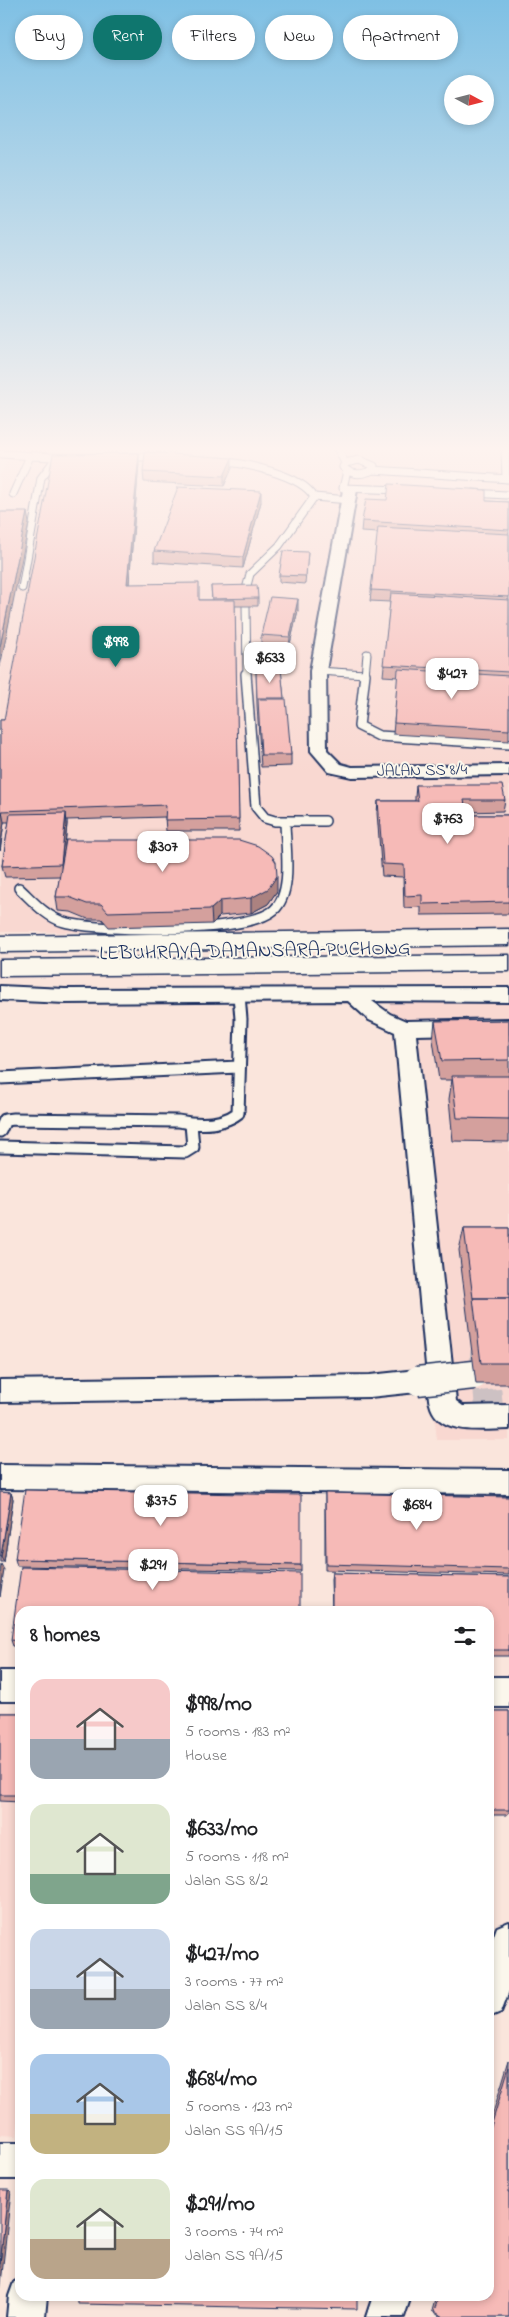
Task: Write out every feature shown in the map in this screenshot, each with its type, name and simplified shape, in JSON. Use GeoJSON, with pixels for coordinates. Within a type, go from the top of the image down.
{"type":"FeatureCollection","features":[{"type":"Feature","properties":{"kind":"highway"},"geometry":{"type":"LineString","coordinates":[[0,944],[509,937]]}},
{"type":"Feature","properties":{"kind":"highway","name":"LEBUHRAYA DAMANSARA–PUCHONG"},"geometry":{"type":"LineString","coordinates":[[0,954],[509,949]]}},
{"type":"Feature","properties":{"kind":"highway","name":"LEBUHRAYA DAMANSARA–PUCHONG"},"geometry":{"type":"LineString","coordinates":[[0,968],[509,963]]}},
{"type":"Feature","properties":{"kind":"highway"},"geometry":{"type":"LineString","coordinates":[[0,977],[198,979],[509,976]]}},
{"type":"Feature","properties":{"kind":"street"},"geometry":{"type":"LineString","coordinates":[[318,671],[338,557]]}},
{"type":"Feature","properties":{"kind":"street","name":"JALAN SS 8/4"},"geometry":{"type":"LineString","coordinates":[[318,671],[319,751],[335,768],[352,772],[509,770]]}},
{"type":"Feature","properties":{"kind":"street"},"geometry":{"type":"LineString","coordinates":[[0,993],[65,996],[509,995]]}},
{"type":"Feature","properties":{"kind":"street"},"geometry":{"type":"LineString","coordinates":[[353,994],[368,1010],[383,1020],[405,1028],[509,1026]]}},
{"type":"Feature","properties":{"kind":"street"},"geometry":{"type":"LineString","coordinates":[[405,1028],[443,1404],[450,1414],[463,1418],[509,1417]]}},
{"type":"Feature","properties":{"kind":"street"},"geometry":{"type":"LineString","coordinates":[[0,1391],[370,1386],[500,1374]]}},
{"type":"Feature","properties":{"kind":"street"},"geometry":{"type":"LineString","coordinates":[[0,1477],[509,1482]]}},
{"type":"Feature","properties":{"kind":"street"},"geometry":{"type":"LineString","coordinates":[[0,1686],[15,1686]]}},
{"type":"Feature","properties":{"kind":"street"},"geometry":{"type":"LineString","coordinates":[[494,1692],[509,1692]]}},
{"type":"Feature","properties":{"kind":"street"},"geometry":{"type":"LineString","coordinates":[[494,1980],[509,1939]]}},
{"type":"Feature","properties":{"kind":"street"},"geometry":{"type":"LineString","coordinates":[[0,2161],[15,2161]]}},
{"type":"Feature","properties":{"kind":"street"},"geometry":{"type":"LineString","coordinates":[[26,2317],[28,2301]]}},
{"type":"Feature","properties":{"kind":"street"},"geometry":{"type":"LineString","coordinates":[[385,2317],[390,2301]]}},
{"type":"Feature","properties":{"kind":"lane"},"geometry":{"type":"LineString","coordinates":[[22,588],[27,557]]}},
{"type":"Feature","properties":{"kind":"lane"},"geometry":{"type":"LineString","coordinates":[[245,593],[250,574],[267,557]]}},
{"type":"Feature","properties":{"kind":"lane"},"geometry":{"type":"LineString","coordinates":[[246,606],[246,667],[256,807],[265,818],[285,821],[324,821]]}},
{"type":"Feature","properties":{"kind":"lane"},"geometry":{"type":"LineString","coordinates":[[367,654],[358,726],[379,736],[509,744]]}},
{"type":"Feature","properties":{"kind":"lane"},"geometry":{"type":"LineString","coordinates":[[318,671],[365,674]]}},
{"type":"Feature","properties":{"kind":"lane"},"geometry":{"type":"LineString","coordinates":[[18,888],[61,922],[77,925],[110,928],[182,927],[234,924],[258,920],[274,911],[283,893],[288,875],[284,843],[285,821]]}},
{"type":"Feature","properties":{"kind":"lane"},"geometry":{"type":"LineString","coordinates":[[0,1131],[5,1120],[13,1119],[178,1121],[191,1124],[231,1120],[238,1112],[241,1019],[239,995]]}},
{"type":"Feature","properties":{"kind":"lane"},"geometry":{"type":"LineString","coordinates":[[0,1078],[238,1067]]}},
{"type":"Feature","properties":{"kind":"lane"},"geometry":{"type":"LineString","coordinates":[[0,1147],[88,1151],[185,1152],[194,1147],[191,1124]]}},
{"type":"Feature","properties":{"kind":"shaded area"},"geometry":{"type":"Polygon","coordinates":[[[0,557],[509,557],[509,932],[0,932],[0,557]]]}},
{"type":"Feature","properties":{"kind":"shaded area"},"geometry":{"type":"Polygon","coordinates":[[[509,988],[509,1440],[437,1440],[388,989],[509,988]]]}},
{"type":"Feature","properties":{"kind":"shaded area"},"geometry":{"type":"Polygon","coordinates":[[[0,1711],[15,1711],[15,2136],[0,2135],[0,1711]]]}},
{"type":"Feature","properties":{"kind":"building"},"geometry":{"type":"Polygon","coordinates":[[[0,557],[18,557],[0,647],[0,557]]]}},
{"type":"Feature","properties":{"kind":"building"},"geometry":{"type":"Polygon","coordinates":[[[34,557],[129,557],[127,584],[199,583],[199,600],[235,600],[239,819],[165,820],[166,805],[2,811],[0,826],[0,720],[4,720],[34,557]]]}},
{"type":"Feature","properties":{"kind":"building"},"geometry":{"type":"Polygon","coordinates":[[[282,557],[308,557],[306,576],[279,575],[282,557]]]}},
{"type":"Feature","properties":{"kind":"building"},"geometry":{"type":"Polygon","coordinates":[[[375,557],[509,557],[509,597],[371,590],[375,557]]]}},
{"type":"Feature","properties":{"kind":"building"},"geometry":{"type":"Polygon","coordinates":[[[257,585],[258,598],[212,599],[211,586],[257,585]]]}},
{"type":"Feature","properties":{"kind":"building"},"geometry":{"type":"Polygon","coordinates":[[[391,593],[509,600],[509,672],[383,665],[391,593]]]}},
{"type":"Feature","properties":{"kind":"building"},"geometry":{"type":"Polygon","coordinates":[[[270,597],[298,599],[290,637],[261,635],[270,597]]]}},
{"type":"Feature","properties":{"kind":"building"},"geometry":{"type":"Polygon","coordinates":[[[281,669],[284,698],[257,698],[256,670],[281,669]]]}},
{"type":"Feature","properties":{"kind":"building"},"geometry":{"type":"Polygon","coordinates":[[[398,669],[509,676],[509,730],[394,723],[398,669]]]}},
{"type":"Feature","properties":{"kind":"building"},"geometry":{"type":"Polygon","coordinates":[[[258,699],[286,699],[291,755],[261,755],[258,699]]]}},
{"type":"Feature","properties":{"kind":"building"},"geometry":{"type":"Polygon","coordinates":[[[416,785],[502,785],[505,800],[464,800],[467,815],[509,815],[509,902],[422,904],[422,895],[405,896],[404,865],[383,864],[378,801],[418,801],[416,785]]]}},
{"type":"Feature","properties":{"kind":"building"},"geometry":{"type":"Polygon","coordinates":[[[66,813],[61,864],[2,866],[10,814],[66,813]]]}},
{"type":"Feature","properties":{"kind":"building"},"geometry":{"type":"Polygon","coordinates":[[[66,840],[239,840],[258,846],[272,856],[276,862],[277,876],[268,889],[251,898],[220,901],[211,909],[108,912],[101,904],[87,904],[69,897],[56,897],[66,840]]]}},
{"type":"Feature","properties":{"kind":"building"},"geometry":{"type":"Polygon","coordinates":[[[509,1020],[509,1060],[442,1061],[435,1021],[509,1020]]]}},
{"type":"Feature","properties":{"kind":"building"},"geometry":{"type":"Polygon","coordinates":[[[452,1076],[509,1076],[509,1119],[457,1118],[452,1076]]]}},
{"type":"Feature","properties":{"kind":"building"},"geometry":{"type":"Polygon","coordinates":[[[464,1228],[509,1228],[509,1298],[473,1298],[464,1228]]]}},
{"type":"Feature","properties":{"kind":"building"},"geometry":{"type":"Polygon","coordinates":[[[473,1298],[509,1298],[509,1363],[481,1363],[473,1298]]]}},
{"type":"Feature","properties":{"kind":"building"},"geometry":{"type":"Polygon","coordinates":[[[25,1490],[301,1495],[301,1565],[15,1559],[25,1490]]]}},
{"type":"Feature","properties":{"kind":"building"},"geometry":{"type":"Polygon","coordinates":[[[0,1492],[11,1493],[1,1556],[0,1556],[0,1492]]]}},
{"type":"Feature","properties":{"kind":"building"},"geometry":{"type":"Polygon","coordinates":[[[325,1493],[509,1497],[509,1569],[326,1564],[325,1493]]]}},
{"type":"Feature","properties":{"kind":"building"},"geometry":{"type":"Polygon","coordinates":[[[21,1567],[300,1573],[300,1606],[16,1606],[21,1567]]]}},
{"type":"Feature","properties":{"kind":"building"},"geometry":{"type":"Polygon","coordinates":[[[332,1573],[509,1577],[509,1650],[494,1650],[494,1606],[332,1606],[332,1573]]]}},
{"type":"Feature","properties":{"kind":"building"},"geometry":{"type":"Polygon","coordinates":[[[15,1611],[15,1640],[11,1640],[15,1611]]]}},
{"type":"Feature","properties":{"kind":"building"},"geometry":{"type":"Polygon","coordinates":[[[494,1711],[509,1711],[509,1810],[494,1810],[494,1711]]]}},
{"type":"Feature","properties":{"kind":"building"},"geometry":{"type":"Polygon","coordinates":[[[0,1713],[15,1713],[15,1795],[0,1795],[0,1713]]]}},
{"type":"Feature","properties":{"kind":"building"},"geometry":{"type":"Polygon","coordinates":[[[509,2067],[509,2317],[443,2317],[434,2311],[437,2301],[494,2301],[494,2116],[509,2067]]]}},
{"type":"Feature","properties":{"kind":"building"},"geometry":{"type":"Polygon","coordinates":[[[0,2190],[8,2190],[0,2264],[0,2190]]]}},
{"type":"Feature","properties":{"kind":"building"},"geometry":{"type":"Polygon","coordinates":[[[78,2301],[357,2301],[357,2309],[78,2304],[78,2301]]]}},
{"type":"Feature","properties":{"kind":"tunnel"},"geometry":{"type":"LineString","coordinates":[[490,1418],[484,1355],[491,1349],[509,1349]]}}]}
